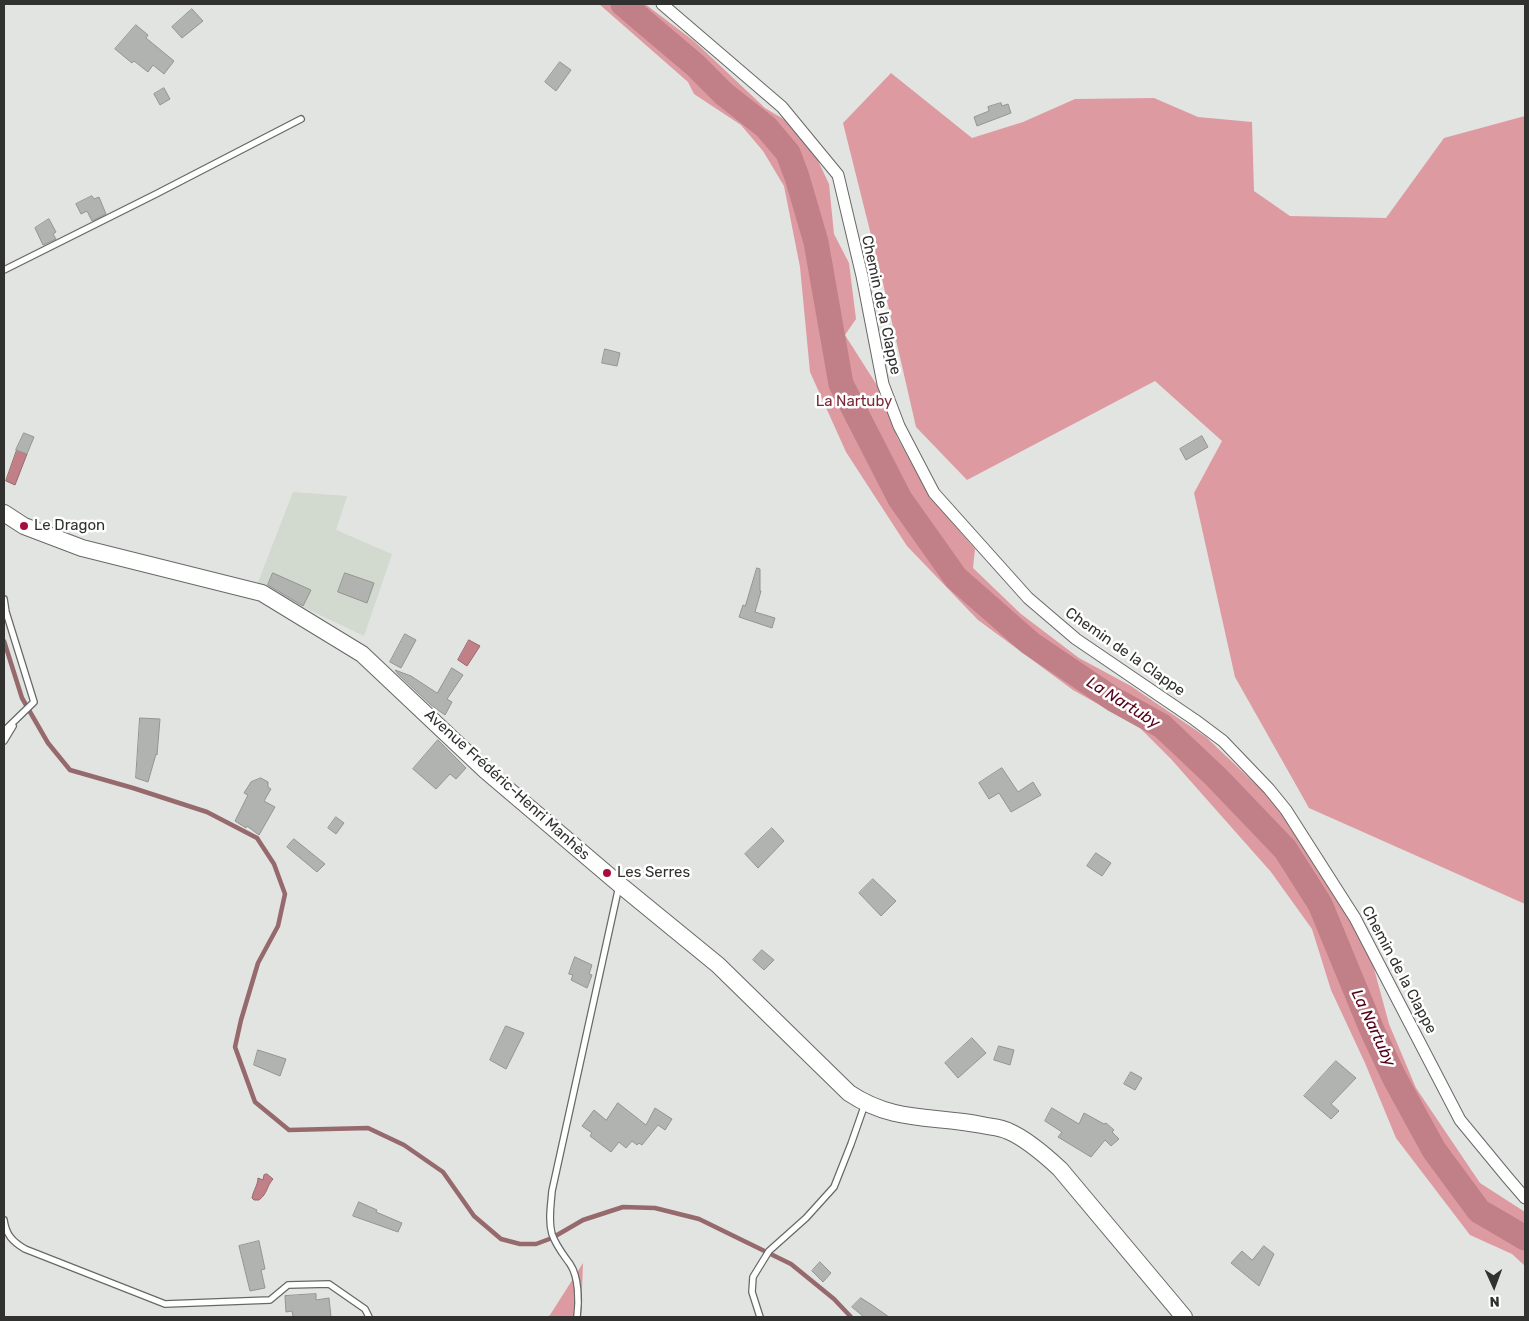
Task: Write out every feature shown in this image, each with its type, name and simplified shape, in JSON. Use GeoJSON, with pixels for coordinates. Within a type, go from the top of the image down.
{"type":"FeatureCollection","features":[{"type":"Feature","properties":{"kind":"street","name":"Chemin de la Clappe"},"geometry":{"type":"LineString","coordinates":[[662,4],[782,107],[838,175],[862,276],[883,384],[899,426],[934,493],[1028,598],[1076,640],[1216,736],[1269,789],[1286,810],[1355,918],[1460,1120],[1525,1198]]}},
{"type":"Feature","properties":{"kind":"street","name":"Avenue Frédéric-Henri Manhès"},"geometry":{"type":"LineString","coordinates":[[4,513],[24,526],[82,548],[262,593],[362,654],[486,770],[619,884],[718,965],[849,1094],[865,1104],[889,1113],[962,1121],[1007,1130],[1042,1152],[1060,1169],[1184,1317]]}},
{"type":"Feature","properties":{"kind":"lane"},"geometry":{"type":"LineString","coordinates":[[4,270],[301,119]]}},
{"type":"Feature","properties":{"kind":"lane"},"geometry":{"type":"LineString","coordinates":[[4,599],[6,612],[34,702],[4,731]]}},
{"type":"Feature","properties":{"kind":"lane"},"geometry":{"type":"LineString","coordinates":[[4,741],[18,718]]}},
{"type":"Feature","properties":{"kind":"lane"},"geometry":{"type":"LineString","coordinates":[[577,1317],[578,1291],[571,1266],[561,1254],[552,1234],[549,1220],[552,1191],[619,884]]}},
{"type":"Feature","properties":{"kind":"lane"},"geometry":{"type":"LineString","coordinates":[[760,1317],[752,1292],[753,1277],[767,1252],[806,1218],[834,1188],[865,1104]]}},
{"type":"Feature","properties":{"kind":"lane"},"geometry":{"type":"LineString","coordinates":[[4,1220],[5,1228],[12,1241],[25,1250],[165,1304],[270,1300],[288,1285],[330,1284],[365,1309],[368,1317]]}},
{"type":"Feature","properties":{"kind":"shaded area"},"geometry":{"type":"Polygon","coordinates":[[[17,450],[27,454],[15,485],[6,481],[17,450]]]}},
{"type":"Feature","properties":{"kind":"shaded area"},"geometry":{"type":"Polygon","coordinates":[[[293,492],[347,496],[336,530],[392,554],[364,636],[257,585],[293,492]]]}},
{"type":"Feature","properties":{"kind":"shaded area"},"geometry":{"type":"Polygon","coordinates":[[[469,640],[480,646],[467,666],[458,660],[469,640]]]}},
{"type":"Feature","properties":{"kind":"shaded area"},"geometry":{"type":"Polygon","coordinates":[[[267,1174],[273,1179],[262,1197],[259,1200],[254,1200],[252,1198],[258,1178],[263,1180],[264,1175],[267,1174]]]}},
{"type":"Feature","properties":{"kind":"green space","name":"La Nartuby"},"geometry":{"type":"Polygon","coordinates":[[[599,4],[645,4],[694,41],[765,108],[790,123],[812,148],[829,184],[834,234],[849,263],[856,319],[845,335],[880,390],[897,437],[931,498],[975,549],[973,568],[1021,614],[1079,658],[1131,686],[1206,737],[1286,813],[1366,939],[1389,1024],[1416,1088],[1480,1183],[1525,1212],[1525,1266],[1512,1254],[1470,1235],[1396,1138],[1365,1063],[1331,990],[1312,929],[1271,872],[1171,759],[1139,727],[1073,690],[978,620],[907,546],[846,452],[810,372],[800,267],[784,186],[763,151],[741,125],[694,94],[688,82],[599,4]]]}},
{"type":"Feature","properties":{"kind":"green space"},"geometry":{"type":"Polygon","coordinates":[[[891,73],[972,138],[1023,122],[1075,99],[1154,98],[1198,117],[1252,122],[1254,191],[1290,216],[1386,218],[1444,138],[1525,116],[1525,904],[1309,808],[1235,677],[1194,493],[1222,441],[1155,381],[967,480],[916,427],[883,283],[843,123],[891,73]]]}},
{"type":"Feature","properties":{"kind":"green space"},"geometry":{"type":"Polygon","coordinates":[[[583,1263],[581,1317],[547,1317],[550,1315],[583,1263]]]}},
{"type":"Feature","properties":{"kind":"building"},"geometry":{"type":"Polygon","coordinates":[[[192,9],[203,21],[182,38],[172,27],[192,9]]]}},
{"type":"Feature","properties":{"kind":"building"},"geometry":{"type":"Polygon","coordinates":[[[136,25],[148,35],[146,38],[174,61],[164,74],[153,65],[148,72],[134,61],[132,63],[115,49],[136,25]]]}},
{"type":"Feature","properties":{"kind":"building"},"geometry":{"type":"Polygon","coordinates":[[[560,62],[571,70],[556,91],[545,82],[560,62]]]}},
{"type":"Feature","properties":{"kind":"building"},"geometry":{"type":"Polygon","coordinates":[[[164,88],[170,99],[160,105],[154,94],[164,88]]]}},
{"type":"Feature","properties":{"kind":"building"},"geometry":{"type":"Polygon","coordinates":[[[1001,103],[1002,106],[1008,104],[1011,113],[977,126],[974,117],[989,111],[988,107],[1001,103]]]}},
{"type":"Feature","properties":{"kind":"building"},"geometry":{"type":"Polygon","coordinates":[[[92,196],[94,199],[99,197],[106,214],[92,221],[87,211],[81,214],[76,204],[92,196]]]}},
{"type":"Feature","properties":{"kind":"building"},"geometry":{"type":"Polygon","coordinates":[[[49,219],[56,232],[53,234],[56,239],[43,245],[35,228],[49,219]]]}},
{"type":"Feature","properties":{"kind":"building"},"geometry":{"type":"Polygon","coordinates":[[[605,349],[620,353],[617,366],[602,363],[605,349]]]}},
{"type":"Feature","properties":{"kind":"building"},"geometry":{"type":"Polygon","coordinates":[[[24,433],[34,437],[27,454],[16,450],[24,433]]]}},
{"type":"Feature","properties":{"kind":"building"},"geometry":{"type":"Polygon","coordinates":[[[1202,436],[1208,447],[1186,460],[1180,449],[1202,436]]]}},
{"type":"Feature","properties":{"kind":"building"},"geometry":{"type":"Polygon","coordinates":[[[757,568],[760,569],[761,591],[755,612],[775,618],[772,628],[739,617],[743,605],[745,606],[757,568]]]}},
{"type":"Feature","properties":{"kind":"building"},"geometry":{"type":"Polygon","coordinates":[[[273,573],[311,590],[303,606],[268,585],[273,573]]]}},
{"type":"Feature","properties":{"kind":"building"},"geometry":{"type":"Polygon","coordinates":[[[345,573],[374,583],[367,603],[338,592],[345,573]]]}},
{"type":"Feature","properties":{"kind":"building"},"geometry":{"type":"Polygon","coordinates":[[[405,634],[416,640],[401,668],[390,662],[405,634]]]}},
{"type":"Feature","properties":{"kind":"building"},"geometry":{"type":"Polygon","coordinates":[[[452,668],[463,675],[447,699],[452,702],[445,715],[431,705],[395,670],[411,676],[437,693],[452,668]]]}},
{"type":"Feature","properties":{"kind":"building"},"geometry":{"type":"Polygon","coordinates":[[[140,718],[160,719],[157,755],[148,782],[136,778],[140,718]]]}},
{"type":"Feature","properties":{"kind":"building"},"geometry":{"type":"Polygon","coordinates":[[[438,740],[466,768],[456,779],[450,774],[436,789],[413,769],[438,740]]]}},
{"type":"Feature","properties":{"kind":"building"},"geometry":{"type":"Polygon","coordinates":[[[1002,768],[1018,792],[1033,782],[1041,795],[1011,812],[999,793],[989,799],[979,783],[1002,768]]]}},
{"type":"Feature","properties":{"kind":"building"},"geometry":{"type":"Polygon","coordinates":[[[261,778],[268,782],[268,787],[271,789],[264,801],[275,807],[259,835],[247,826],[246,828],[235,821],[248,795],[244,793],[251,782],[261,778]]]}},
{"type":"Feature","properties":{"kind":"building"},"geometry":{"type":"Polygon","coordinates":[[[336,817],[344,823],[336,834],[328,828],[336,817]]]}},
{"type":"Feature","properties":{"kind":"building"},"geometry":{"type":"Polygon","coordinates":[[[772,828],[784,841],[758,868],[745,854],[772,828]]]}},
{"type":"Feature","properties":{"kind":"building"},"geometry":{"type":"Polygon","coordinates":[[[294,839],[325,864],[317,872],[287,847],[294,839]]]}},
{"type":"Feature","properties":{"kind":"building"},"geometry":{"type":"Polygon","coordinates":[[[1096,853],[1111,863],[1102,876],[1087,866],[1096,853]]]}},
{"type":"Feature","properties":{"kind":"building"},"geometry":{"type":"Polygon","coordinates":[[[873,879],[896,901],[881,916],[859,893],[873,879]]]}},
{"type":"Feature","properties":{"kind":"building"},"geometry":{"type":"Polygon","coordinates":[[[762,950],[774,960],[764,970],[753,960],[762,950]]]}},
{"type":"Feature","properties":{"kind":"building"},"geometry":{"type":"Polygon","coordinates":[[[575,957],[592,965],[589,974],[592,975],[587,988],[571,980],[573,975],[569,974],[575,957]]]}},
{"type":"Feature","properties":{"kind":"building"},"geometry":{"type":"Polygon","coordinates":[[[506,1026],[524,1033],[506,1069],[490,1060],[506,1026]]]}},
{"type":"Feature","properties":{"kind":"building"},"geometry":{"type":"Polygon","coordinates":[[[972,1038],[986,1053],[958,1078],[945,1063],[972,1038]]]}},
{"type":"Feature","properties":{"kind":"building"},"geometry":{"type":"Polygon","coordinates":[[[999,1046],[1014,1050],[1010,1065],[994,1060],[999,1046]]]}},
{"type":"Feature","properties":{"kind":"building"},"geometry":{"type":"Polygon","coordinates":[[[258,1050],[286,1059],[280,1076],[254,1065],[258,1050]]]}},
{"type":"Feature","properties":{"kind":"building"},"geometry":{"type":"Polygon","coordinates":[[[1336,1061],[1356,1078],[1331,1104],[1339,1111],[1331,1119],[1304,1096],[1336,1061]]]}},
{"type":"Feature","properties":{"kind":"building"},"geometry":{"type":"Polygon","coordinates":[[[1131,1072],[1142,1078],[1135,1090],[1124,1084],[1131,1072]]]}},
{"type":"Feature","properties":{"kind":"building"},"geometry":{"type":"Polygon","coordinates":[[[618,1103],[646,1125],[655,1108],[672,1119],[665,1130],[658,1125],[642,1145],[639,1143],[637,1145],[632,1141],[626,1148],[619,1142],[611,1152],[590,1136],[592,1133],[582,1126],[594,1110],[606,1120],[618,1103]]]}},
{"type":"Feature","properties":{"kind":"building"},"geometry":{"type":"Polygon","coordinates":[[[1052,1108],[1079,1124],[1084,1113],[1104,1124],[1106,1123],[1114,1130],[1112,1132],[1119,1139],[1111,1146],[1105,1140],[1091,1157],[1058,1137],[1062,1132],[1045,1121],[1052,1108]]]}},
{"type":"Feature","properties":{"kind":"building"},"geometry":{"type":"Polygon","coordinates":[[[359,1202],[377,1210],[376,1212],[402,1223],[398,1232],[353,1216],[359,1202]]]}},
{"type":"Feature","properties":{"kind":"building"},"geometry":{"type":"Polygon","coordinates":[[[259,1241],[265,1269],[261,1270],[265,1288],[250,1291],[239,1246],[259,1241]]]}},
{"type":"Feature","properties":{"kind":"building"},"geometry":{"type":"Polygon","coordinates":[[[1264,1246],[1274,1254],[1259,1286],[1231,1263],[1242,1251],[1252,1260],[1264,1246]]]}},
{"type":"Feature","properties":{"kind":"building"},"geometry":{"type":"Polygon","coordinates":[[[820,1262],[831,1273],[823,1282],[812,1271],[820,1262]]]}},
{"type":"Feature","properties":{"kind":"building"},"geometry":{"type":"Polygon","coordinates":[[[316,1294],[316,1300],[329,1298],[331,1317],[293,1317],[292,1311],[286,1312],[285,1296],[316,1294]]]}},
{"type":"Feature","properties":{"kind":"building"},"geometry":{"type":"Polygon","coordinates":[[[861,1298],[889,1317],[864,1317],[852,1307],[861,1298]]]}},
{"type":"Feature","properties":{"kind":"waterway","name":"La Nartuby"},"geometry":{"type":"LineString","coordinates":[[623,4],[695,65],[724,94],[766,127],[788,153],[816,242],[841,384],[900,499],[956,578],[1030,643],[1113,699],[1162,726],[1216,777],[1285,849],[1320,904],[1372,1030],[1394,1077],[1434,1150],[1479,1211],[1525,1238]]}},
{"type":"Feature","properties":{"kind":"waterway"},"geometry":{"type":"LineString","coordinates":[[4,641],[22,698],[48,743],[70,770],[207,812],[257,838],[274,864],[285,894],[278,926],[258,963],[235,1047],[255,1102],[289,1130],[368,1128],[404,1145],[443,1172],[474,1216],[501,1239],[520,1244],[536,1244],[552,1238],[583,1220],[623,1207],[655,1208],[699,1219],[791,1264],[834,1299],[851,1317]]}},
{"type":"Feature","properties":{"kind":"place","name":"Le Dragon"},"geometry":{"type":"Point","coordinates":[24,526]}},
{"type":"Feature","properties":{"kind":"place","name":"Les Serres"},"geometry":{"type":"Point","coordinates":[607,873]}}]}
